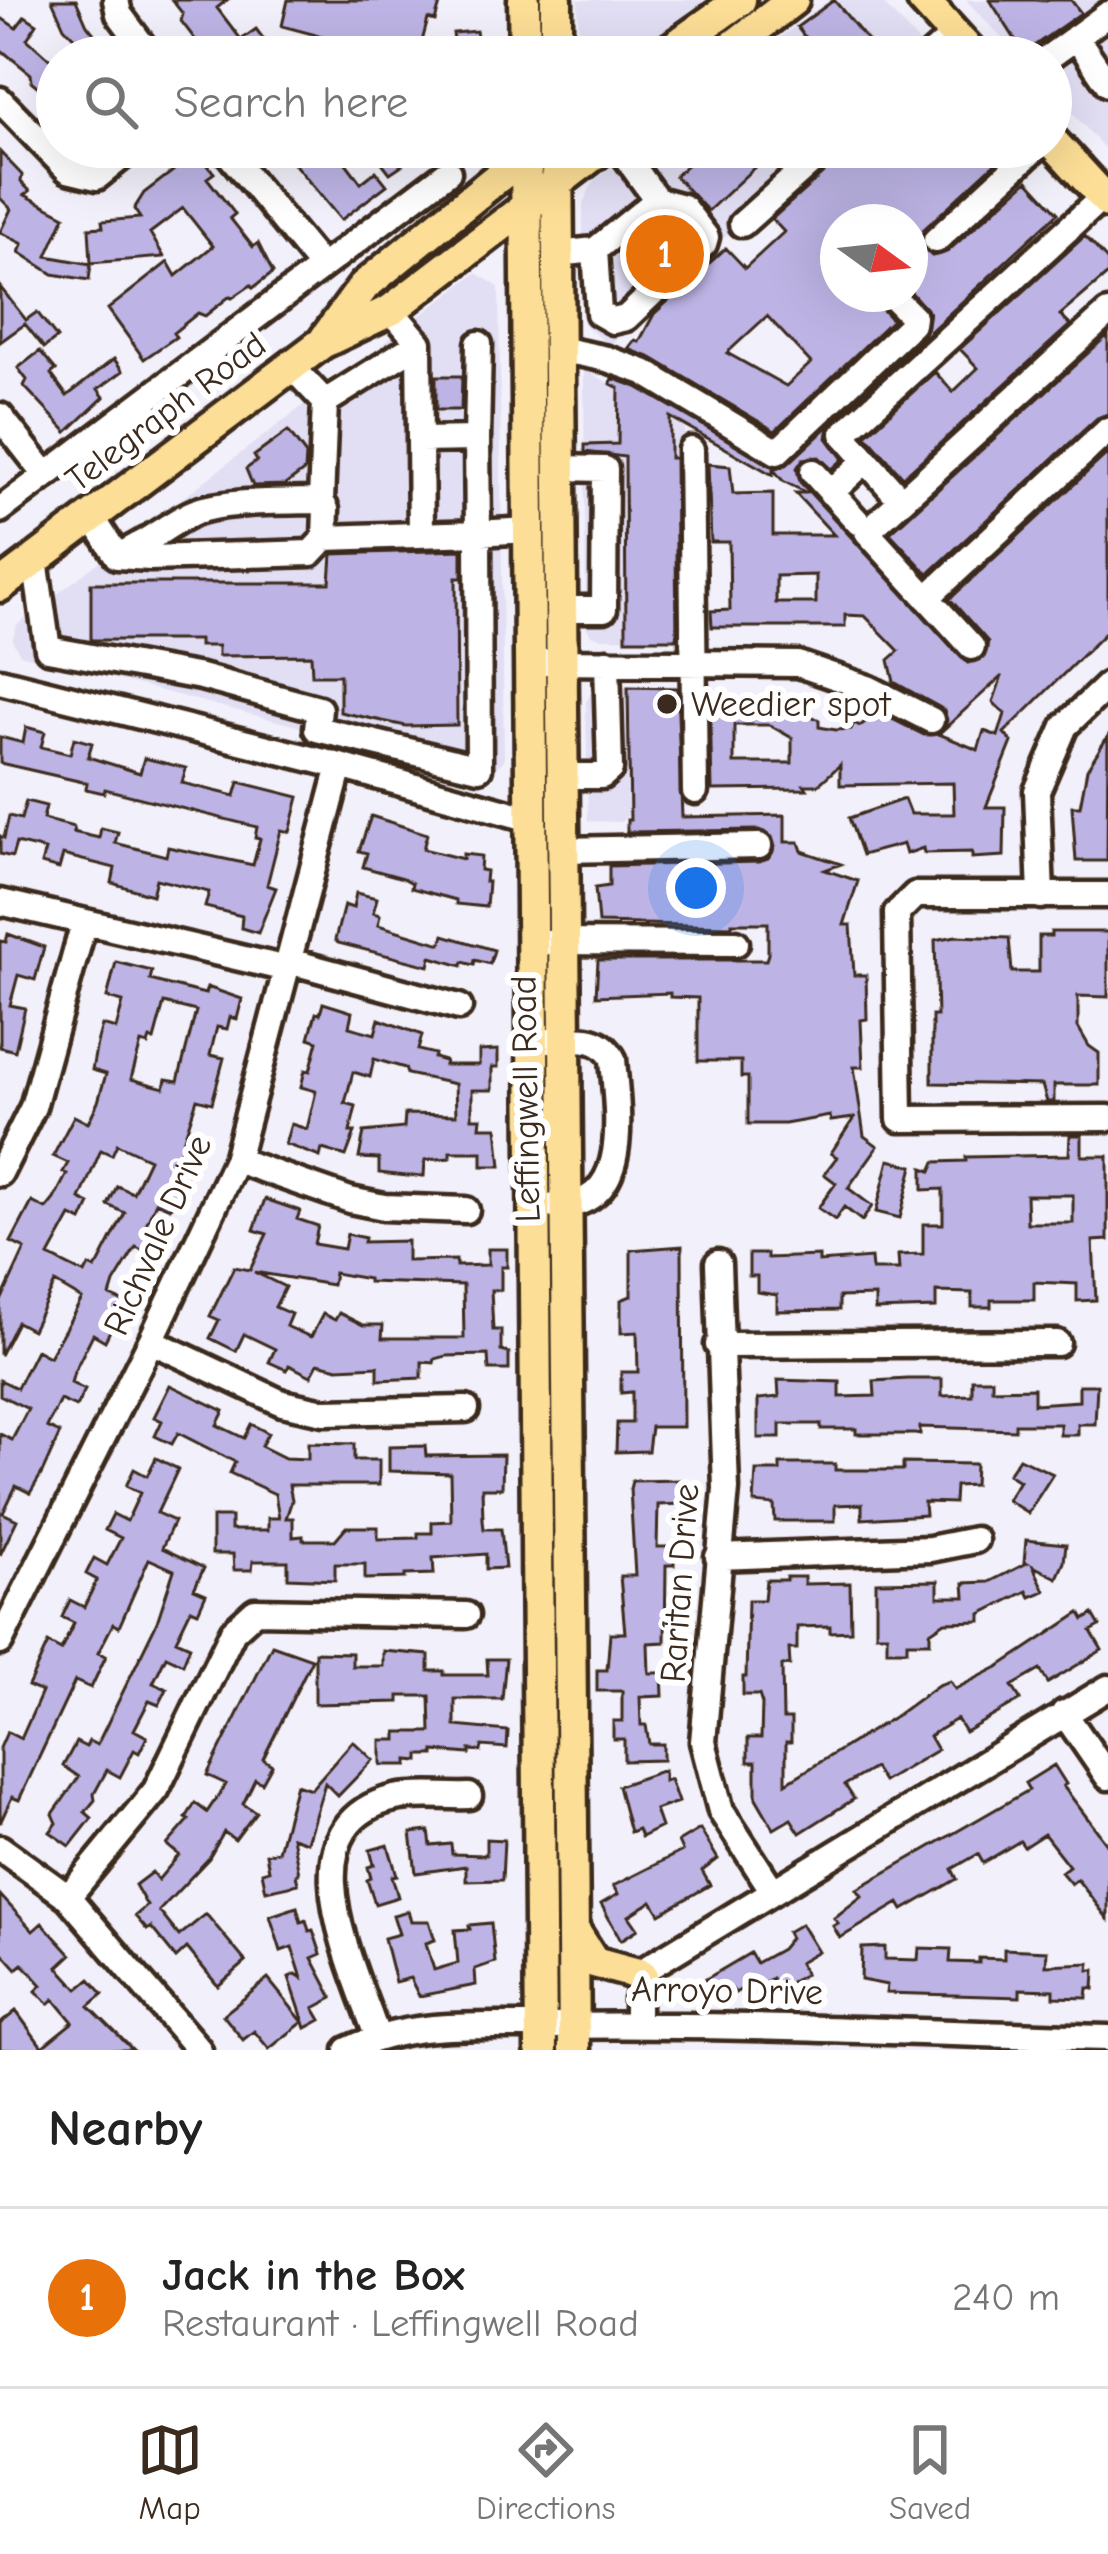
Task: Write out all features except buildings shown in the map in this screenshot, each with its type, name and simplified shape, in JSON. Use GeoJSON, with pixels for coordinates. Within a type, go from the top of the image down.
{"type":"FeatureCollection","features":[{"type":"Feature","properties":{"kind":"main road"},"geometry":{"type":"LineString","coordinates":[[524,0],[525,36]]}},
{"type":"Feature","properties":{"kind":"main road"},"geometry":{"type":"LineString","coordinates":[[556,0],[558,36]]}},
{"type":"Feature","properties":{"kind":"main road"},"geometry":{"type":"LineString","coordinates":[[746,36],[793,0]]}},
{"type":"Feature","properties":{"kind":"main road"},"geometry":{"type":"LineString","coordinates":[[923,0],[956,36]]}},
{"type":"Feature","properties":{"kind":"main road"},"geometry":{"type":"LineString","coordinates":[[687,36],[734,2]]}},
{"type":"Feature","properties":{"kind":"main road"},"geometry":{"type":"LineString","coordinates":[[1072,163],[1106,200]]}},
{"type":"Feature","properties":{"kind":"main road","name":"Telegraph Road"},"geometry":{"type":"LineString","coordinates":[[322,344],[364,286],[511,168]]}},
{"type":"Feature","properties":{"kind":"main road","name":"Leffingwell Road"},"geometry":{"type":"LineString","coordinates":[[533,168],[526,208],[540,2038]]}},
{"type":"Feature","properties":{"kind":"main road","name":"Leffingwell Road"},"geometry":{"type":"LineString","coordinates":[[548,168],[557,183],[558,254],[573,2038]]}},
{"type":"Feature","properties":{"kind":"main road","name":"Telegraph Road"},"geometry":{"type":"LineString","coordinates":[[0,586],[291,366],[400,303],[577,168]]}},
{"type":"Feature","properties":{"kind":"main road"},"geometry":{"type":"LineString","coordinates":[[400,303],[478,256],[490,255],[516,277],[527,335]]}},
{"type":"Feature","properties":{"kind":"main road"},"geometry":{"type":"LineString","coordinates":[[573,1928],[594,1962],[642,1975]]}},
{"type":"Feature","properties":{"kind":"street"},"geometry":{"type":"LineString","coordinates":[[116,0],[119,14],[136,36]]}},
{"type":"Feature","properties":{"kind":"street"},"geometry":{"type":"LineString","coordinates":[[1072,40],[1108,14]]}},
{"type":"Feature","properties":{"kind":"street"},"geometry":{"type":"LineString","coordinates":[[1076,37],[1108,84]]}},
{"type":"Feature","properties":{"kind":"street"},"geometry":{"type":"LineString","coordinates":[[0,100],[36,137]]}},
{"type":"Feature","properties":{"kind":"street"},"geometry":{"type":"LineString","coordinates":[[66,168],[97,177],[108,168]]}},
{"type":"Feature","properties":{"kind":"street"},"geometry":{"type":"LineString","coordinates":[[240,168],[320,265]]}},
{"type":"Feature","properties":{"kind":"street"},"geometry":{"type":"LineString","coordinates":[[596,250],[596,306],[606,319],[626,318],[704,244],[703,230],[683,207],[657,200],[635,168]]}},
{"type":"Feature","properties":{"kind":"street"},"geometry":{"type":"LineString","coordinates":[[742,224],[805,168]]}},
{"type":"Feature","properties":{"kind":"street"},"geometry":{"type":"LineString","coordinates":[[936,240],[1014,168]]}},
{"type":"Feature","properties":{"kind":"street"},"geometry":{"type":"LineString","coordinates":[[0,510],[448,172]]}},
{"type":"Feature","properties":{"kind":"street"},"geometry":{"type":"LineString","coordinates":[[558,254],[596,250],[657,200]]}},
{"type":"Feature","properties":{"kind":"street"},"geometry":{"type":"LineString","coordinates":[[892,491],[843,434],[1106,200]]}},
{"type":"Feature","properties":{"kind":"street"},"geometry":{"type":"LineString","coordinates":[[400,303],[419,343],[421,535]]}},
{"type":"Feature","properties":{"kind":"street"},"geometry":{"type":"LineString","coordinates":[[559,349],[607,358],[644,372],[777,452],[912,324],[908,312]]}},
{"type":"Feature","properties":{"kind":"street"},"geometry":{"type":"LineString","coordinates":[[972,647],[867,532],[1108,313]]}},
{"type":"Feature","properties":{"kind":"street"},"geometry":{"type":"LineString","coordinates":[[325,402],[419,343]]}},
{"type":"Feature","properties":{"kind":"street"},"geometry":{"type":"LineString","coordinates":[[35,560],[48,649],[221,682],[319,709],[317,729],[479,768],[479,344]]}},
{"type":"Feature","properties":{"kind":"street"},"geometry":{"type":"LineString","coordinates":[[117,556],[310,553],[325,538],[326,509],[321,501],[325,402],[291,366]]}},
{"type":"Feature","properties":{"kind":"street"},"geometry":{"type":"LineString","coordinates":[[0,416],[46,475]]}},
{"type":"Feature","properties":{"kind":"street"},"geometry":{"type":"LineString","coordinates":[[927,598],[1108,430]]}},
{"type":"Feature","properties":{"kind":"street"},"geometry":{"type":"LineString","coordinates":[[420,440],[477,439]]}},
{"type":"Feature","properties":{"kind":"street"},"geometry":{"type":"LineString","coordinates":[[691,450],[695,790]]}},
{"type":"Feature","properties":{"kind":"street"},"geometry":{"type":"LineString","coordinates":[[831,493],[866,460]]}},
{"type":"Feature","properties":{"kind":"street"},"geometry":{"type":"LineString","coordinates":[[560,468],[605,469],[604,609],[561,609]]}},
{"type":"Feature","properties":{"kind":"street"},"geometry":{"type":"LineString","coordinates":[[813,472],[858,522]]}},
{"type":"Feature","properties":{"kind":"street"},"geometry":{"type":"LineString","coordinates":[[117,556],[146,544],[193,512],[258,502],[321,501]]}},
{"type":"Feature","properties":{"kind":"street"},"geometry":{"type":"LineString","coordinates":[[92,517],[117,556]]}},
{"type":"Feature","properties":{"kind":"street"},"geometry":{"type":"LineString","coordinates":[[325,538],[529,530]]}},
{"type":"Feature","properties":{"kind":"street"},"geometry":{"type":"LineString","coordinates":[[530,662],[798,664],[842,677],[931,720]]}},
{"type":"Feature","properties":{"kind":"street"},"geometry":{"type":"LineString","coordinates":[[562,776],[602,776],[610,769],[607,662]]}},
{"type":"Feature","properties":{"kind":"street"},"geometry":{"type":"LineString","coordinates":[[0,681],[340,766],[531,820]]}},
{"type":"Feature","properties":{"kind":"street"},"geometry":{"type":"LineString","coordinates":[[1041,896],[1037,791],[1065,726],[1108,686]]}},
{"type":"Feature","properties":{"kind":"street","name":"Richvale Drive"},"geometry":{"type":"LineString","coordinates":[[0,1642],[152,1341],[236,1160],[340,766]]}},
{"type":"Feature","properties":{"kind":"street"},"geometry":{"type":"LineString","coordinates":[[563,850],[759,846]]}},
{"type":"Feature","properties":{"kind":"street"},"geometry":{"type":"LineString","coordinates":[[1108,895],[915,895],[897,913],[900,1119],[1108,1118]]}},
{"type":"Feature","properties":{"kind":"street"},"geometry":{"type":"LineString","coordinates":[[0,902],[459,1007]]}},
{"type":"Feature","properties":{"kind":"street"},"geometry":{"type":"LineString","coordinates":[[0,1173],[33,1107],[84,923]]}},
{"type":"Feature","properties":{"kind":"street"},"geometry":{"type":"LineString","coordinates":[[532,942],[736,944]]}},
{"type":"Feature","properties":{"kind":"street"},"geometry":{"type":"LineString","coordinates":[[533,1040],[593,1039],[608,1049],[613,1059],[619,1141],[608,1182],[592,1198],[566,1206],[534,1206]]}},
{"type":"Feature","properties":{"kind":"street"},"geometry":{"type":"LineString","coordinates":[[236,1160],[384,1208],[466,1210]]}},
{"type":"Feature","properties":{"kind":"street","name":"Raritan Drive"},"geometry":{"type":"LineString","coordinates":[[718,1263],[726,1489],[704,1742],[722,1810],[773,1892]]}},
{"type":"Feature","properties":{"kind":"street"},"geometry":{"type":"LineString","coordinates":[[152,1341],[282,1403],[324,1412],[466,1409]]}},
{"type":"Feature","properties":{"kind":"street"},"geometry":{"type":"LineString","coordinates":[[718,1345],[1057,1343]]}},
{"type":"Feature","properties":{"kind":"street"},"geometry":{"type":"LineString","coordinates":[[718,1557],[930,1550],[975,1540]]}},
{"type":"Feature","properties":{"kind":"street"},"geometry":{"type":"LineString","coordinates":[[68,1897],[156,1790],[233,1631],[255,1611],[466,1615]]}},
{"type":"Feature","properties":{"kind":"street"},"geometry":{"type":"LineString","coordinates":[[637,2024],[642,1975],[1108,1688]]}},
{"type":"Feature","properties":{"kind":"street"},"geometry":{"type":"LineString","coordinates":[[1064,1713],[1108,1778]]}},
{"type":"Feature","properties":{"kind":"street"},"geometry":{"type":"LineString","coordinates":[[377,2036],[332,1895],[331,1864],[340,1835],[367,1808],[398,1797],[469,1796]]}},
{"type":"Feature","properties":{"kind":"street"},"geometry":{"type":"LineString","coordinates":[[0,1847],[68,1897],[199,2050]]}},
{"type":"Feature","properties":{"kind":"street","name":"Arroyo Drive"},"geometry":{"type":"LineString","coordinates":[[348,2050],[377,2036],[457,2024],[540,2038],[573,2038],[637,2024],[1105,2042]]}},
{"type":"Feature","properties":{"kind":"shaded area"},"geometry":{"type":"Polygon","coordinates":[[[578,0],[704,0],[660,36],[579,36],[578,0]]]}},
{"type":"Feature","properties":{"kind":"shaded area"},"geometry":{"type":"Polygon","coordinates":[[[829,0],[880,0],[913,36],[782,36],[829,0]]]}},
{"type":"Feature","properties":{"kind":"shaded area"},"geometry":{"type":"Polygon","coordinates":[[[966,0],[1108,0],[1108,152],[1072,113],[1072,36],[1000,36],[966,0]]]}},
{"type":"Feature","properties":{"kind":"shaded area"},"geometry":{"type":"Polygon","coordinates":[[[610,168],[787,168],[725,226],[730,232],[609,346],[583,323],[583,204],[594,181],[610,168]]]}},
{"type":"Feature","properties":{"kind":"shaded area"},"geometry":{"type":"Polygon","coordinates":[[[476,273],[499,287],[504,760],[488,776],[20,654],[12,640],[17,625],[476,273]]]}},
{"type":"Feature","properties":{"kind":"shaded area"},"geometry":{"type":"Polygon","coordinates":[[[584,369],[684,427],[683,639],[602,638],[591,635],[586,626],[584,369]]]}},
{"type":"Feature","properties":{"kind":"shaded area"},"geometry":{"type":"Polygon","coordinates":[[[686,685],[688,807],[632,810],[621,822],[588,821],[586,702],[594,688],[686,685]]]}},
{"type":"Feature","properties":{"kind":"place","name":"Jack in the Box"},"geometry":{"type":"Point","coordinates":[665,254]}},
{"type":"Feature","properties":{"kind":"place","name":"Weedier spot"},"geometry":{"type":"Point","coordinates":[667,704]}}]}
